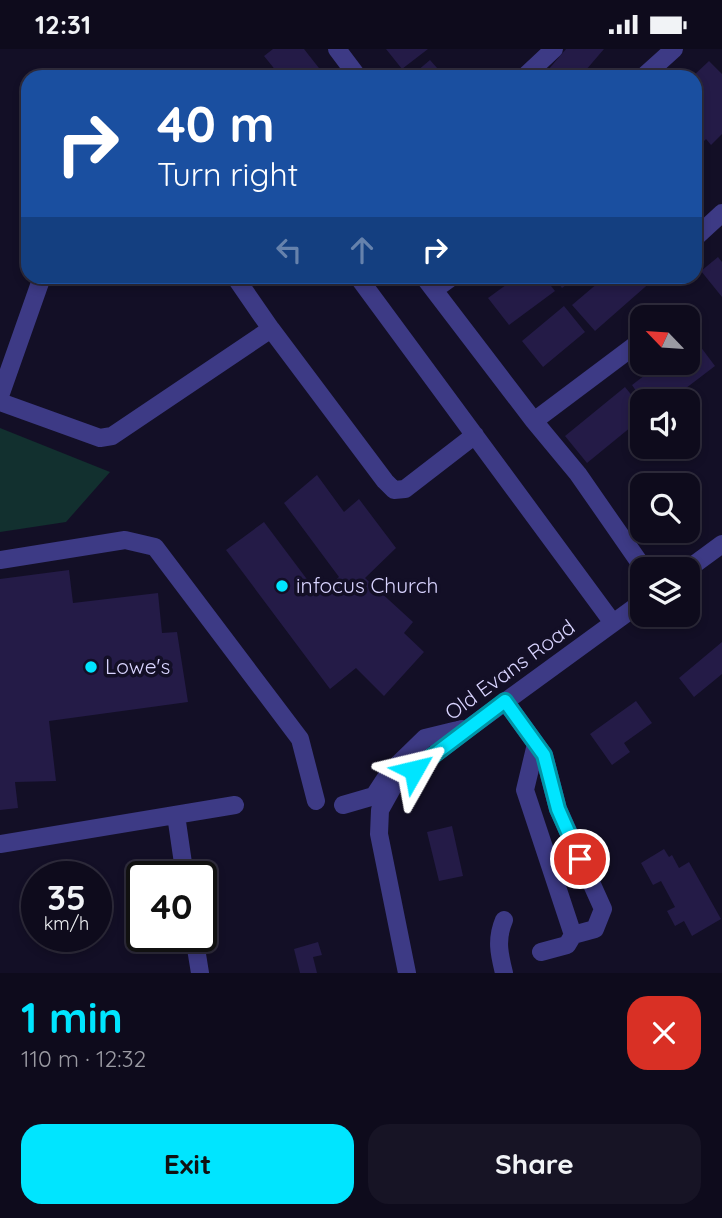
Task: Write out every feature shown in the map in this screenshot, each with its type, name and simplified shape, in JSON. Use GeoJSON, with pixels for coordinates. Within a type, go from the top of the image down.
{"type":"FeatureCollection","features":[{"type":"Feature","properties":{"kind":"street"},"geometry":{"type":"LineString","coordinates":[[337,49],[353,70]]}},
{"type":"Feature","properties":{"kind":"street"},"geometry":{"type":"LineString","coordinates":[[532,70],[554,49]]}},
{"type":"Feature","properties":{"kind":"street"},"geometry":{"type":"LineString","coordinates":[[651,70],[674,49]]}},
{"type":"Feature","properties":{"kind":"street"},"geometry":{"type":"LineString","coordinates":[[702,232],[722,213]]}},
{"type":"Feature","properties":{"kind":"street"},"geometry":{"type":"LineString","coordinates":[[0,396],[40,284]]}},
{"type":"Feature","properties":{"kind":"street"},"geometry":{"type":"LineString","coordinates":[[239,284],[394,490],[405,489],[475,435]]}},
{"type":"Feature","properties":{"kind":"street"},"geometry":{"type":"LineString","coordinates":[[363,284],[613,624]]}},
{"type":"Feature","properties":{"kind":"street"},"geometry":{"type":"LineString","coordinates":[[430,284],[578,474],[637,557]]}},
{"type":"Feature","properties":{"kind":"street"},"geometry":{"type":"LineString","coordinates":[[0,402],[100,438],[112,436],[271,328]]}},
{"type":"Feature","properties":{"kind":"street"},"geometry":{"type":"LineString","coordinates":[[534,421],[630,349]]}},
{"type":"Feature","properties":{"kind":"street"},"geometry":{"type":"LineString","coordinates":[[0,560],[125,541],[155,547],[300,739],[316,801]]}},
{"type":"Feature","properties":{"kind":"street"},"geometry":{"type":"LineString","coordinates":[[700,560],[722,544]]}},
{"type":"Feature","properties":{"kind":"street","name":"Old Evans Road"},"geometry":{"type":"LineString","coordinates":[[407,973],[379,834],[380,810],[394,785],[469,727],[630,611]]}},
{"type":"Feature","properties":{"kind":"street"},"geometry":{"type":"LineString","coordinates":[[505,701],[544,755],[558,809],[603,909],[595,929],[573,935],[567,945],[541,952]]}},
{"type":"Feature","properties":{"kind":"street"},"geometry":{"type":"LineString","coordinates":[[343,805],[374,796],[389,773],[425,737],[469,727]]}},
{"type":"Feature","properties":{"kind":"street"},"geometry":{"type":"LineString","coordinates":[[536,744],[525,790],[573,935]]}},
{"type":"Feature","properties":{"kind":"street"},"geometry":{"type":"LineString","coordinates":[[0,844],[235,805]]}},
{"type":"Feature","properties":{"kind":"street"},"geometry":{"type":"LineString","coordinates":[[176,814],[183,861]]}},
{"type":"Feature","properties":{"kind":"street"},"geometry":{"type":"LineString","coordinates":[[504,920],[499,933],[498,948],[504,973]]}},
{"type":"Feature","properties":{"kind":"street"},"geometry":{"type":"LineString","coordinates":[[197,952],[200,973]]}},
{"type":"Feature","properties":{"kind":"green space"},"geometry":{"type":"Polygon","coordinates":[[[0,428],[110,472],[66,522],[0,532],[0,428]]]}},
{"type":"Feature","properties":{"kind":"building"},"geometry":{"type":"Polygon","coordinates":[[[273,49],[304,49],[320,70],[275,70],[264,56],[273,49]]]}},
{"type":"Feature","properties":{"kind":"building"},"geometry":{"type":"Polygon","coordinates":[[[386,49],[428,49],[402,69],[386,49]]]}},
{"type":"Feature","properties":{"kind":"building"},"geometry":{"type":"Polygon","coordinates":[[[566,49],[604,49],[586,70],[548,70],[566,49]]]}},
{"type":"Feature","properties":{"kind":"building"},"geometry":{"type":"Polygon","coordinates":[[[430,60],[439,70],[418,70],[430,60]]]}},
{"type":"Feature","properties":{"kind":"building"},"geometry":{"type":"Polygon","coordinates":[[[709,61],[722,74],[722,134],[711,145],[706,139],[702,143],[702,70],[699,70],[709,61]]]}},
{"type":"Feature","properties":{"kind":"building"},"geometry":{"type":"Polygon","coordinates":[[[718,257],[722,262],[722,297],[702,272],[718,257]]]}},
{"type":"Feature","properties":{"kind":"building"},"geometry":{"type":"Polygon","coordinates":[[[507,284],[550,284],[555,291],[509,325],[488,298],[507,284]]]}},
{"type":"Feature","properties":{"kind":"building"},"geometry":{"type":"Polygon","coordinates":[[[597,284],[648,284],[595,331],[572,305],[597,284]]]}},
{"type":"Feature","properties":{"kind":"building"},"geometry":{"type":"Polygon","coordinates":[[[564,306],[585,332],[543,367],[522,341],[564,306]]]}},
{"type":"Feature","properties":{"kind":"building"},"geometry":{"type":"Polygon","coordinates":[[[700,346],[715,366],[685,389],[635,389],[632,385],[645,375],[700,375],[700,346]]]}},
{"type":"Feature","properties":{"kind":"building"},"geometry":{"type":"Polygon","coordinates":[[[625,387],[630,393],[630,428],[587,463],[565,436],[625,387]]]}},
{"type":"Feature","properties":{"kind":"building","name":"infocus Church"},"geometry":{"type":"Polygon","coordinates":[[[317,475],[344,512],[359,499],[396,548],[365,578],[413,622],[404,633],[424,652],[384,696],[356,668],[330,689],[226,550],[264,522],[318,594],[339,577],[284,503],[317,475]]]}},
{"type":"Feature","properties":{"kind":"building","name":"Lowe's"},"geometry":{"type":"Polygon","coordinates":[[[69,570],[73,603],[158,593],[162,633],[177,632],[188,702],[49,721],[56,781],[15,782],[18,808],[0,810],[0,579],[69,570]]]}},
{"type":"Feature","properties":{"kind":"building"},"geometry":{"type":"Polygon","coordinates":[[[722,642],[722,674],[694,697],[679,678],[722,642]]]}},
{"type":"Feature","properties":{"kind":"building"},"geometry":{"type":"Polygon","coordinates":[[[636,701],[652,723],[624,743],[630,752],[612,765],[590,734],[636,701]]]}},
{"type":"Feature","properties":{"kind":"building"},"geometry":{"type":"Polygon","coordinates":[[[452,826],[463,876],[439,881],[427,832],[452,826]]]}},
{"type":"Feature","properties":{"kind":"building"},"geometry":{"type":"Polygon","coordinates":[[[664,849],[669,857],[672,855],[679,868],[689,862],[721,919],[692,936],[684,921],[675,926],[667,911],[675,907],[661,881],[653,885],[641,863],[664,849]]]}},
{"type":"Feature","properties":{"kind":"building"},"geometry":{"type":"Polygon","coordinates":[[[318,942],[322,955],[313,957],[317,973],[300,973],[294,949],[318,942]]]}},
{"type":"Feature","properties":{"kind":"place","name":"infocus Church"},"geometry":{"type":"Point","coordinates":[282,586]}},
{"type":"Feature","properties":{"kind":"place","name":"Lowe's"},"geometry":{"type":"Point","coordinates":[91,667]}},
{"type":"Feature","properties":{"kind":"route"},"geometry":{"type":"LineString","coordinates":[[414,770],[505,701],[544,755],[558,809],[580,859]]}}]}
